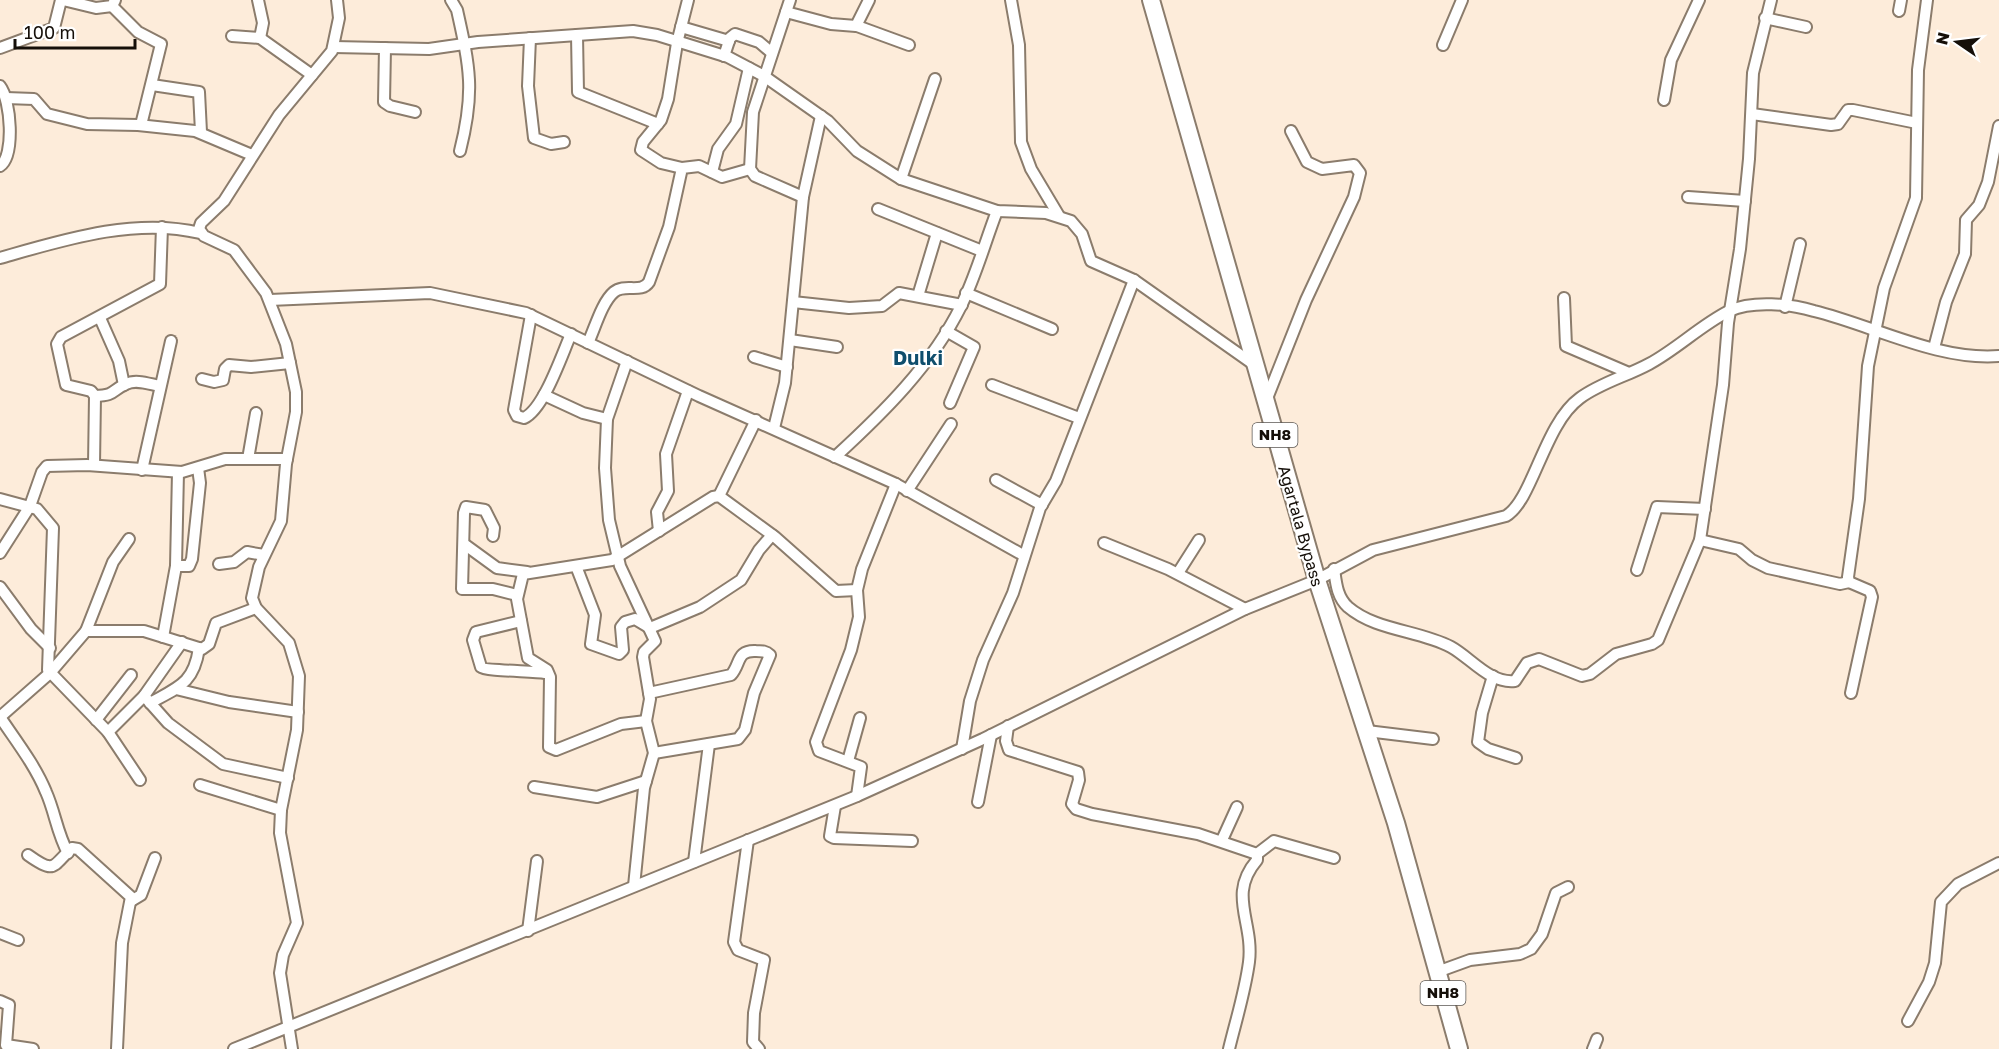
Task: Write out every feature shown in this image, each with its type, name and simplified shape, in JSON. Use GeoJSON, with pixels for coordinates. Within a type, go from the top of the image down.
{"type":"FeatureCollection","features":[{"type":"Feature","properties":{"kind":"highway","name":"Agartala Bypass"},"geometry":{"type":"LineString","coordinates":[[1151,0],[1317,580],[1367,731],[1408,867],[1458,1049]]}},
{"type":"Feature","properties":{"kind":"street"},"geometry":{"type":"LineString","coordinates":[[0,48],[54,28],[62,0],[96,8],[114,3],[138,32],[161,44],[141,125]]}},
{"type":"Feature","properties":{"kind":"street"},"geometry":{"type":"LineString","coordinates":[[258,0],[263,23],[260,38]]}},
{"type":"Feature","properties":{"kind":"street"},"geometry":{"type":"LineString","coordinates":[[200,233],[199,226],[224,201],[279,115],[334,47],[339,18],[337,0]]}},
{"type":"Feature","properties":{"kind":"street"},"geometry":{"type":"LineString","coordinates":[[451,0],[457,9],[471,82],[468,119],[460,151]]}},
{"type":"Feature","properties":{"kind":"street"},"geometry":{"type":"LineString","coordinates":[[688,0],[677,43],[668,99],[658,123],[641,150],[661,163],[682,168],[699,166],[722,177],[750,169]]}},
{"type":"Feature","properties":{"kind":"street"},"geometry":{"type":"LineString","coordinates":[[857,26],[869,0]]}},
{"type":"Feature","properties":{"kind":"street"},"geometry":{"type":"LineString","coordinates":[[1011,0],[1019,45],[1021,142],[1031,170],[1059,216],[1078,228],[1091,261],[1134,280],[1256,366]]}},
{"type":"Feature","properties":{"kind":"street"},"geometry":{"type":"LineString","coordinates":[[1443,45],[1462,0]]}},
{"type":"Feature","properties":{"kind":"street"},"geometry":{"type":"LineString","coordinates":[[1665,100],[1671,60],[1699,0]]}},
{"type":"Feature","properties":{"kind":"street"},"geometry":{"type":"LineString","coordinates":[[1334,569],[1341,600],[1356,613],[1450,646],[1493,676],[1515,681],[1527,663],[1539,659],[1582,676],[1590,674],[1616,654],[1652,644],[1658,640],[1700,540],[1723,385],[1730,311],[1745,201],[1753,73],[1771,0]]}},
{"type":"Feature","properties":{"kind":"street"},"geometry":{"type":"LineString","coordinates":[[1849,582],[1859,499],[1863,409],[1875,332],[1884,288],[1916,198],[1918,70],[1927,0]]}},
{"type":"Feature","properties":{"kind":"street"},"geometry":{"type":"LineString","coordinates":[[803,197],[755,176],[750,169],[753,112],[786,4],[831,24],[857,26],[909,45]]}},
{"type":"Feature","properties":{"kind":"street"},"geometry":{"type":"LineString","coordinates":[[1765,18],[1806,27]]}},
{"type":"Feature","properties":{"kind":"street"},"geometry":{"type":"LineString","coordinates":[[681,27],[729,41]]}},
{"type":"Feature","properties":{"kind":"street"},"geometry":{"type":"LineString","coordinates":[[334,47],[429,49],[530,38],[633,31],[724,56],[764,76],[821,116],[857,151],[901,179],[997,211],[1059,216]]}},
{"type":"Feature","properties":{"kind":"street"},"geometry":{"type":"LineString","coordinates":[[576,35],[578,92],[658,123]]}},
{"type":"Feature","properties":{"kind":"street"},"geometry":{"type":"LineString","coordinates":[[724,56],[733,35],[759,42],[772,53]]}},
{"type":"Feature","properties":{"kind":"street"},"geometry":{"type":"LineString","coordinates":[[232,36],[260,38],[312,75]]}},
{"type":"Feature","properties":{"kind":"street"},"geometry":{"type":"LineString","coordinates":[[530,38],[528,87],[534,138],[551,144],[564,142]]}},
{"type":"Feature","properties":{"kind":"street"},"geometry":{"type":"LineString","coordinates":[[385,48],[384,102],[390,106],[415,112]]}},
{"type":"Feature","properties":{"kind":"street"},"geometry":{"type":"LineString","coordinates":[[712,172],[718,149],[736,124],[749,68]]}},
{"type":"Feature","properties":{"kind":"street"},"geometry":{"type":"LineString","coordinates":[[901,179],[935,79]]}},
{"type":"Feature","properties":{"kind":"street"},"geometry":{"type":"LineString","coordinates":[[152,85],[199,92],[201,132]]}},
{"type":"Feature","properties":{"kind":"street"},"geometry":{"type":"LineString","coordinates":[[0,86],[10,106],[6,157],[0,166]]}},
{"type":"Feature","properties":{"kind":"street"},"geometry":{"type":"LineString","coordinates":[[6,98],[34,99],[47,114],[87,124],[141,125],[201,132],[252,154]]}},
{"type":"Feature","properties":{"kind":"street"},"geometry":{"type":"LineString","coordinates":[[1752,114],[1831,125],[1838,124],[1848,110],[1853,110],[1917,123]]}},
{"type":"Feature","properties":{"kind":"street"},"geometry":{"type":"LineString","coordinates":[[774,428],[787,367],[803,197],[821,116]]}},
{"type":"Feature","properties":{"kind":"street"},"geometry":{"type":"LineString","coordinates":[[1934,348],[1946,302],[1965,254],[1966,220],[1979,205],[1988,182],[1999,126]]}},
{"type":"Feature","properties":{"kind":"street"},"geometry":{"type":"LineString","coordinates":[[1266,402],[1306,300],[1354,197],[1360,173],[1354,165],[1322,169],[1306,162],[1291,130]]}},
{"type":"Feature","properties":{"kind":"street"},"geometry":{"type":"LineString","coordinates":[[588,342],[613,293],[622,288],[642,288],[649,282],[669,227],[682,168]]}},
{"type":"Feature","properties":{"kind":"street"},"geometry":{"type":"LineString","coordinates":[[1688,197],[1745,201]]}},
{"type":"Feature","properties":{"kind":"street"},"geometry":{"type":"LineString","coordinates":[[878,209],[982,251]]}},
{"type":"Feature","properties":{"kind":"street"},"geometry":{"type":"LineString","coordinates":[[835,458],[901,392],[946,331],[962,305],[997,211]]}},
{"type":"Feature","properties":{"kind":"street"},"geometry":{"type":"LineString","coordinates":[[0,258],[78,239],[148,226],[162,226],[200,233],[234,250],[270,300],[290,363],[297,403],[287,459],[281,521],[259,567],[252,598],[256,608],[276,627],[293,649],[299,676],[298,712],[281,810],[280,833],[297,923],[281,963],[287,1026],[292,1049]]}},
{"type":"Feature","properties":{"kind":"street"},"geometry":{"type":"LineString","coordinates":[[94,465],[95,396],[91,392],[66,385],[57,345],[61,337],[160,284],[162,226]]}},
{"type":"Feature","properties":{"kind":"street"},"geometry":{"type":"LineString","coordinates":[[918,296],[937,232]]}},
{"type":"Feature","properties":{"kind":"street"},"geometry":{"type":"LineString","coordinates":[[1785,307],[1800,244]]}},
{"type":"Feature","properties":{"kind":"street"},"geometry":{"type":"LineString","coordinates":[[962,749],[970,701],[983,660],[1013,593],[1023,555],[1042,505],[1056,481],[1134,280]]}},
{"type":"Feature","properties":{"kind":"street"},"geometry":{"type":"LineString","coordinates":[[270,300],[430,293],[493,304],[531,315],[688,391],[896,484],[1023,555]]}},
{"type":"Feature","properties":{"kind":"street"},"geometry":{"type":"LineString","coordinates":[[793,302],[849,308],[882,306],[899,293],[962,305]]}},
{"type":"Feature","properties":{"kind":"street"},"geometry":{"type":"LineString","coordinates":[[966,293],[1052,329]]}},
{"type":"Feature","properties":{"kind":"street"},"geometry":{"type":"LineString","coordinates":[[1564,298],[1566,346],[1629,373]]}},
{"type":"Feature","properties":{"kind":"street"},"geometry":{"type":"LineString","coordinates":[[234,1049],[835,806],[962,749],[1245,609],[1317,580],[1372,550],[1512,512],[1555,427],[1568,409],[1595,388],[1651,363],[1730,311],[1748,306],[1815,311],[1875,332],[1934,348],[1968,354],[1999,356]]}},
{"type":"Feature","properties":{"kind":"street"},"geometry":{"type":"LineString","coordinates":[[531,315],[515,414],[520,418],[529,416],[544,395],[571,334]]}},
{"type":"Feature","properties":{"kind":"street"},"geometry":{"type":"LineString","coordinates":[[100,318],[119,361],[124,385]]}},
{"type":"Feature","properties":{"kind":"street"},"geometry":{"type":"LineString","coordinates":[[946,331],[974,347],[950,403]]}},
{"type":"Feature","properties":{"kind":"street"},"geometry":{"type":"LineString","coordinates":[[790,340],[837,347]]}},
{"type":"Feature","properties":{"kind":"street"},"geometry":{"type":"LineString","coordinates":[[142,470],[159,386],[171,341]]}},
{"type":"Feature","properties":{"kind":"street"},"geometry":{"type":"LineString","coordinates":[[754,357],[787,367]]}},
{"type":"Feature","properties":{"kind":"street"},"geometry":{"type":"LineString","coordinates":[[627,361],[607,419],[606,476],[609,520],[617,558],[655,641],[644,652],[643,657],[649,693],[646,721],[654,753],[646,781],[634,886]]}},
{"type":"Feature","properties":{"kind":"street"},"geometry":{"type":"LineString","coordinates":[[202,380],[214,382],[223,380],[225,369],[229,365],[251,367],[290,363]]}},
{"type":"Feature","properties":{"kind":"street"},"geometry":{"type":"LineString","coordinates":[[95,396],[113,394],[124,385],[141,382],[159,386]]}},
{"type":"Feature","properties":{"kind":"street"},"geometry":{"type":"LineString","coordinates":[[992,385],[1079,418]]}},
{"type":"Feature","properties":{"kind":"street"},"geometry":{"type":"LineString","coordinates":[[659,531],[658,509],[668,491],[666,454],[688,391]]}},
{"type":"Feature","properties":{"kind":"street"},"geometry":{"type":"LineString","coordinates":[[544,395],[583,413],[607,419]]}},
{"type":"Feature","properties":{"kind":"street"},"geometry":{"type":"LineString","coordinates":[[248,459],[256,413]]}},
{"type":"Feature","properties":{"kind":"street"},"geometry":{"type":"LineString","coordinates":[[719,496],[756,420]]}},
{"type":"Feature","properties":{"kind":"street"},"geometry":{"type":"LineString","coordinates":[[907,490],[951,424]]}},
{"type":"Feature","properties":{"kind":"street"},"geometry":{"type":"LineString","coordinates":[[0,554],[30,506],[42,472],[47,466],[94,465],[178,472],[225,459],[287,459]]}},
{"type":"Feature","properties":{"kind":"street"},"geometry":{"type":"LineString","coordinates":[[176,566],[189,566],[192,559],[200,483],[198,468]]}},
{"type":"Feature","properties":{"kind":"street"},"geometry":{"type":"LineString","coordinates":[[164,637],[176,566],[178,472]]}},
{"type":"Feature","properties":{"kind":"street"},"geometry":{"type":"LineString","coordinates":[[996,480],[1042,505]]}},
{"type":"Feature","properties":{"kind":"street"},"geometry":{"type":"LineString","coordinates":[[856,796],[861,767],[819,751],[816,742],[851,650],[859,617],[857,590],[861,569],[896,484]]}},
{"type":"Feature","properties":{"kind":"street"},"geometry":{"type":"LineString","coordinates":[[464,544],[497,568],[527,572],[576,566],[617,558],[713,496],[719,496],[772,535],[836,591],[857,590]]}},
{"type":"Feature","properties":{"kind":"street"},"geometry":{"type":"LineString","coordinates":[[0,499],[30,506],[40,512],[54,533],[50,673],[108,732],[140,780]]}},
{"type":"Feature","properties":{"kind":"street"},"geometry":{"type":"LineString","coordinates":[[493,536],[494,528],[485,510],[466,507],[462,590],[493,589],[517,595]]}},
{"type":"Feature","properties":{"kind":"street"},"geometry":{"type":"LineString","coordinates":[[1637,570],[1657,507],[1705,509]]}},
{"type":"Feature","properties":{"kind":"street"},"geometry":{"type":"LineString","coordinates":[[576,566],[593,609],[591,640],[594,647],[616,654],[622,652],[621,627],[631,619],[650,628],[700,607],[723,594],[741,580],[759,550],[772,535]]}},
{"type":"Feature","properties":{"kind":"street"},"geometry":{"type":"LineString","coordinates":[[68,853],[58,835],[47,793],[39,776],[0,717],[50,673],[86,631],[113,562],[129,539]]}},
{"type":"Feature","properties":{"kind":"street"},"geometry":{"type":"LineString","coordinates":[[1178,573],[1199,540]]}},
{"type":"Feature","properties":{"kind":"street"},"geometry":{"type":"LineString","coordinates":[[1700,540],[1739,549],[1768,567],[1839,584],[1849,582],[1870,591],[1872,597],[1851,693]]}},
{"type":"Feature","properties":{"kind":"street"},"geometry":{"type":"LineString","coordinates":[[1104,543],[1178,573],[1245,609]]}},
{"type":"Feature","properties":{"kind":"street"},"geometry":{"type":"LineString","coordinates":[[219,564],[234,562],[243,552],[264,555]]}},
{"type":"Feature","properties":{"kind":"street"},"geometry":{"type":"LineString","coordinates":[[527,572],[521,576],[517,595],[528,658],[548,673]]}},
{"type":"Feature","properties":{"kind":"street"},"geometry":{"type":"LineString","coordinates":[[0,587],[30,629],[50,648]]}},
{"type":"Feature","properties":{"kind":"street"},"geometry":{"type":"LineString","coordinates":[[86,631],[138,630],[206,648],[216,623],[256,608]]}},
{"type":"Feature","properties":{"kind":"street"},"geometry":{"type":"LineString","coordinates":[[521,621],[476,632],[473,640],[481,668],[486,671],[510,669],[548,673]]}},
{"type":"Feature","properties":{"kind":"street"},"geometry":{"type":"LineString","coordinates":[[147,700],[182,642]]}},
{"type":"Feature","properties":{"kind":"street"},"geometry":{"type":"LineString","coordinates":[[108,732],[147,700],[176,689],[194,672],[199,648]]}},
{"type":"Feature","properties":{"kind":"street"},"geometry":{"type":"LineString","coordinates":[[649,693],[731,675],[743,653],[768,652],[770,658],[754,693],[742,735],[738,739],[654,753]]}},
{"type":"Feature","properties":{"kind":"street"},"geometry":{"type":"LineString","coordinates":[[548,673],[549,744],[552,749],[621,724],[646,721]]}},
{"type":"Feature","properties":{"kind":"street"},"geometry":{"type":"LineString","coordinates":[[96,720],[130,675]]}},
{"type":"Feature","properties":{"kind":"street"},"geometry":{"type":"LineString","coordinates":[[1493,676],[1482,713],[1478,742],[1488,749],[1516,758]]}},
{"type":"Feature","properties":{"kind":"street"},"geometry":{"type":"LineString","coordinates":[[176,689],[236,703],[298,712]]}},
{"type":"Feature","properties":{"kind":"street"},"geometry":{"type":"LineString","coordinates":[[147,700],[168,723],[223,764],[288,778]]}},
{"type":"Feature","properties":{"kind":"street"},"geometry":{"type":"LineString","coordinates":[[848,761],[860,718]]}},
{"type":"Feature","properties":{"kind":"street"},"geometry":{"type":"LineString","coordinates":[[1008,726],[1006,741],[1008,750],[1078,772],[1079,780],[1072,804],[1076,808],[1092,814],[1222,840],[1257,854]]}},
{"type":"Feature","properties":{"kind":"street"},"geometry":{"type":"LineString","coordinates":[[1367,731],[1433,739]]}},
{"type":"Feature","properties":{"kind":"street"},"geometry":{"type":"LineString","coordinates":[[978,802],[991,735]]}},
{"type":"Feature","properties":{"kind":"street"},"geometry":{"type":"LineString","coordinates":[[694,862],[709,744]]}},
{"type":"Feature","properties":{"kind":"street"},"geometry":{"type":"LineString","coordinates":[[534,787],[597,796],[646,781]]}},
{"type":"Feature","properties":{"kind":"street"},"geometry":{"type":"LineString","coordinates":[[200,785],[281,810]]}},
{"type":"Feature","properties":{"kind":"street"},"geometry":{"type":"LineString","coordinates":[[835,806],[830,829],[830,836],[834,838],[912,841]]}},
{"type":"Feature","properties":{"kind":"street"},"geometry":{"type":"LineString","coordinates":[[1222,840],[1237,807]]}},
{"type":"Feature","properties":{"kind":"street"},"geometry":{"type":"LineString","coordinates":[[748,840],[734,942],[738,950],[764,960],[753,1028],[753,1042],[759,1049]]}},
{"type":"Feature","properties":{"kind":"street"},"geometry":{"type":"LineString","coordinates":[[1257,854],[1274,841],[1334,858]]}},
{"type":"Feature","properties":{"kind":"street"},"geometry":{"type":"LineString","coordinates":[[28,855],[43,865],[54,867],[59,865],[72,848],[78,849],[126,891],[131,901]]}},
{"type":"Feature","properties":{"kind":"street"},"geometry":{"type":"LineString","coordinates":[[1229,1049],[1249,959],[1249,936],[1242,890],[1247,871],[1257,860],[1257,854]]}},
{"type":"Feature","properties":{"kind":"street"},"geometry":{"type":"LineString","coordinates":[[117,1049],[124,923],[131,901],[141,895],[155,858]]}},
{"type":"Feature","properties":{"kind":"street"},"geometry":{"type":"LineString","coordinates":[[528,930],[537,861]]}},
{"type":"Feature","properties":{"kind":"street"},"geometry":{"type":"LineString","coordinates":[[1908,1021],[1929,982],[1935,963],[1941,902],[1958,885],[1999,862]]}},
{"type":"Feature","properties":{"kind":"street"},"geometry":{"type":"LineString","coordinates":[[1437,972],[1470,960],[1520,954],[1531,949],[1542,934],[1556,893],[1568,887]]}},
{"type":"Feature","properties":{"kind":"street"},"geometry":{"type":"LineString","coordinates":[[0,933],[18,940]]}},
{"type":"Feature","properties":{"kind":"street"},"geometry":{"type":"LineString","coordinates":[[0,1001],[9,1005],[6,1045],[33,1049]]}},
{"type":"Feature","properties":{"kind":"district","name":"Dulki"},"geometry":{"type":"Point","coordinates":[918,358]}}]}
